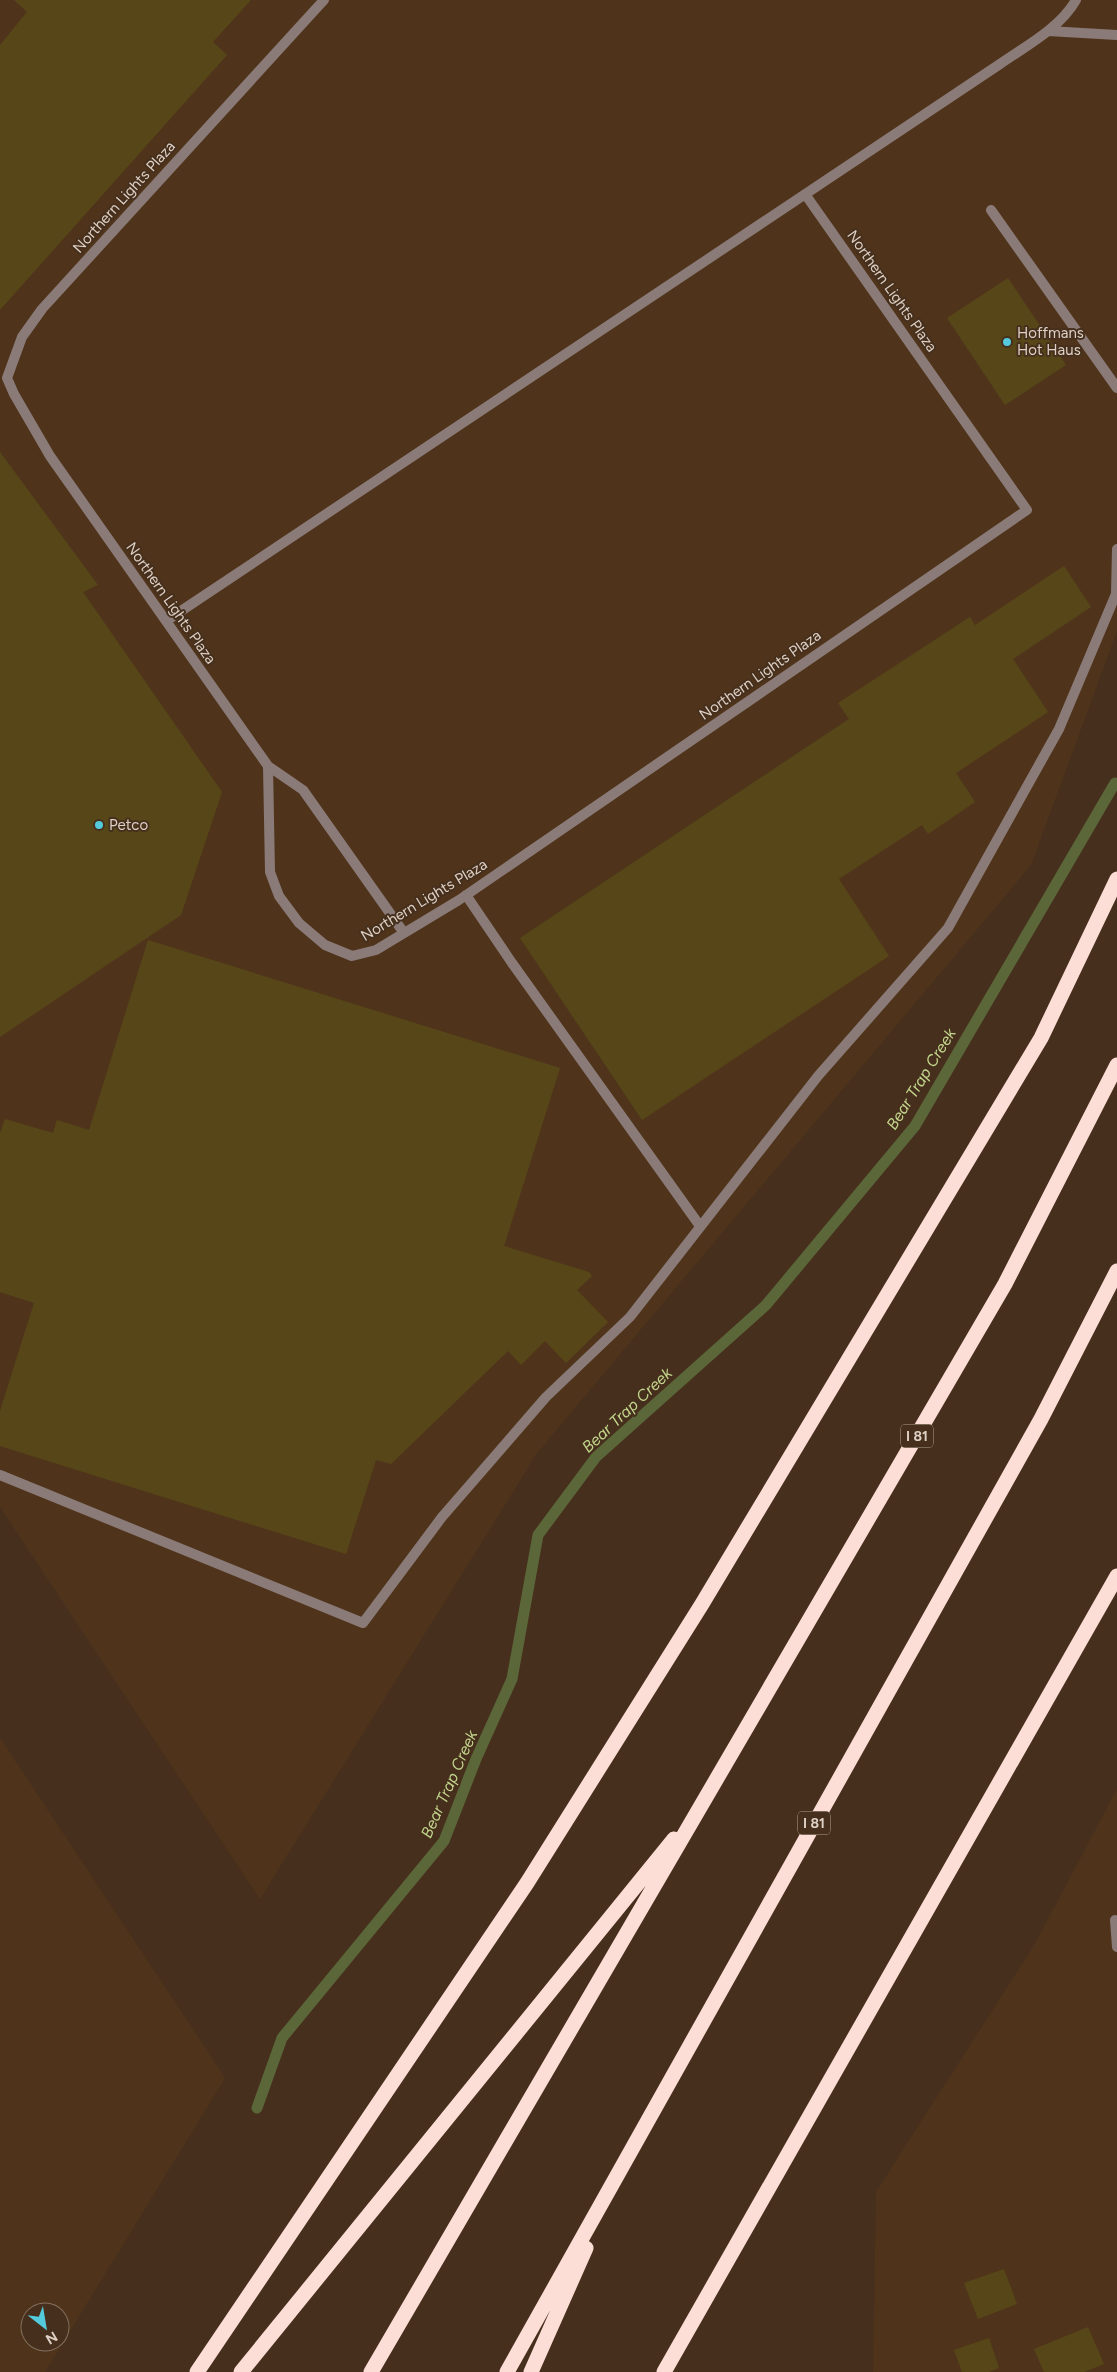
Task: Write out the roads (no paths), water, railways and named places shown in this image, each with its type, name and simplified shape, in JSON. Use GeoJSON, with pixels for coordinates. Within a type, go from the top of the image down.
{"type":"FeatureCollection","features":[{"type":"Feature","properties":{"kind":"highway"},"geometry":{"type":"LineString","coordinates":[[197,2372],[527,1883],[702,1604],[1041,1038],[1117,879]]}},
{"type":"Feature","properties":{"kind":"highway","name":"I 81"},"geometry":{"type":"LineString","coordinates":[[371,2372],[1005,1284],[1117,1065]]}},
{"type":"Feature","properties":{"kind":"highway","name":"I 81"},"geometry":{"type":"LineString","coordinates":[[507,2372],[1041,1419],[1117,1271]]}},
{"type":"Feature","properties":{"kind":"highway"},"geometry":{"type":"LineString","coordinates":[[664,2372],[1117,1576]]}},
{"type":"Feature","properties":{"kind":"highway"},"geometry":{"type":"LineString","coordinates":[[241,2372],[705,1801]]}},
{"type":"Feature","properties":{"kind":"highway"},"geometry":{"type":"LineString","coordinates":[[531,2372],[626,2160]]}},
{"type":"Feature","properties":{"kind":"street","name":"Northern Lights Plaza"},"geometry":{"type":"LineString","coordinates":[[324,0],[42,309],[22,337],[8,378],[14,394],[50,456],[268,766],[270,872],[279,896],[299,924],[325,945],[352,956],[376,950],[466,895],[1027,510],[805,194]]}},
{"type":"Feature","properties":{"kind":"street"},"geometry":{"type":"LineString","coordinates":[[166,621],[1048,31],[1072,7],[1076,0]]}},
{"type":"Feature","properties":{"kind":"street"},"geometry":{"type":"LineString","coordinates":[[1048,31],[1117,35]]}},
{"type":"Feature","properties":{"kind":"street"},"geometry":{"type":"LineString","coordinates":[[991,210],[1117,388]]}},
{"type":"Feature","properties":{"kind":"street"},"geometry":{"type":"LineString","coordinates":[[0,1475],[363,1623],[442,1518],[546,1397],[630,1317],[818,1076],[948,928],[1059,729],[1116,594],[1117,549]]}},
{"type":"Feature","properties":{"kind":"street"},"geometry":{"type":"LineString","coordinates":[[268,766],[304,790],[404,933]]}},
{"type":"Feature","properties":{"kind":"street"},"geometry":{"type":"LineString","coordinates":[[466,895],[512,963],[700,1226]]}},
{"type":"Feature","properties":{"kind":"street"},"geometry":{"type":"LineString","coordinates":[[1115,1920],[1117,1947]]}},
{"type":"Feature","properties":{"kind":"waterway","name":"Bear Trap Creek"},"geometry":{"type":"LineString","coordinates":[[257,2108],[282,2038],[444,1841],[476,1759],[512,1679],[538,1535],[596,1457],[766,1305],[915,1126],[1115,783]]}},
{"type":"Feature","properties":{"kind":"place","name":"Hoffmans Hot Haus"},"geometry":{"type":"Point","coordinates":[1007,342]}},
{"type":"Feature","properties":{"kind":"place","name":"Petco"},"geometry":{"type":"Point","coordinates":[99,825]}}]}
